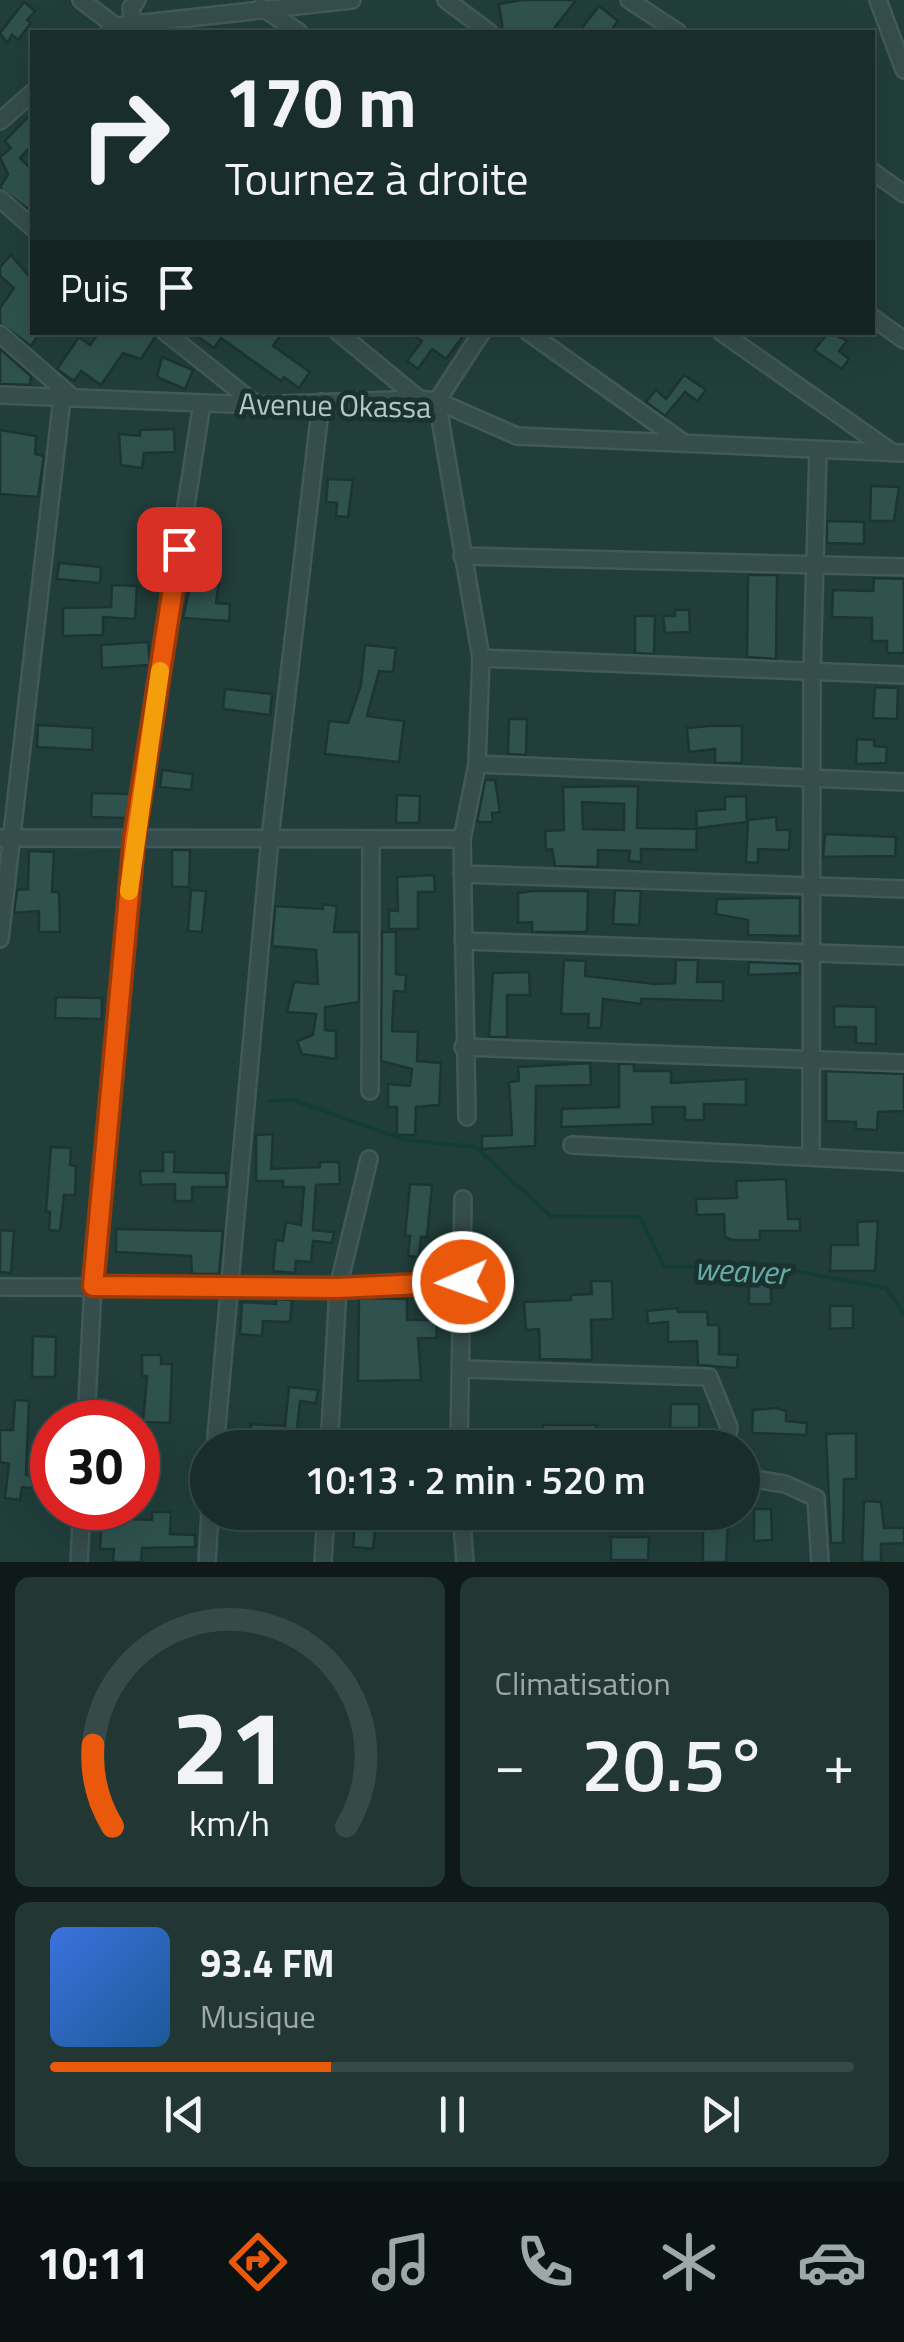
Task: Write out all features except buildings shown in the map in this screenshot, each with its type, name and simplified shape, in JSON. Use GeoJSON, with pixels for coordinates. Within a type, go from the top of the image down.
{"type":"FeatureCollection","features":[{"type":"Feature","properties":{"kind":"street"},"geometry":{"type":"LineString","coordinates":[[81,0],[120,29],[258,5],[352,0]]}},
{"type":"Feature","properties":{"kind":"street"},"geometry":{"type":"LineString","coordinates":[[120,29],[137,0]]}},
{"type":"Feature","properties":{"kind":"street"},"geometry":{"type":"LineString","coordinates":[[446,0],[486,30]]}},
{"type":"Feature","properties":{"kind":"street"},"geometry":{"type":"LineString","coordinates":[[629,0],[675,30]]}},
{"type":"Feature","properties":{"kind":"street"},"geometry":{"type":"LineString","coordinates":[[878,0],[904,70]]}},
{"type":"Feature","properties":{"kind":"street"},"geometry":{"type":"LineString","coordinates":[[258,5],[296,30]]}},
{"type":"Feature","properties":{"kind":"street"},"geometry":{"type":"LineString","coordinates":[[0,121],[30,98]]}},
{"type":"Feature","properties":{"kind":"street"},"geometry":{"type":"LineString","coordinates":[[875,174],[904,194]]}},
{"type":"Feature","properties":{"kind":"street"},"geometry":{"type":"LineString","coordinates":[[0,200],[30,224]]}},
{"type":"Feature","properties":{"kind":"street"},"geometry":{"type":"LineString","coordinates":[[875,318],[904,340]]}},
{"type":"Feature","properties":{"kind":"street"},"geometry":{"type":"LineString","coordinates":[[0,334],[68,398],[5,838],[0,939]]}},
{"type":"Feature","properties":{"kind":"street"},"geometry":{"type":"LineString","coordinates":[[169,335],[258,405]]}},
{"type":"Feature","properties":{"kind":"street"},"geometry":{"type":"LineString","coordinates":[[342,335],[419,399]]}},
{"type":"Feature","properties":{"kind":"street"},"geometry":{"type":"LineString","coordinates":[[468,1117],[463,1047],[462,839],[477,764],[481,658],[436,401],[480,335]]}},
{"type":"Feature","properties":{"kind":"street"},"geometry":{"type":"LineString","coordinates":[[532,335],[686,445]]}},
{"type":"Feature","properties":{"kind":"street"},"geometry":{"type":"LineString","coordinates":[[726,335],[898,452]]}},
{"type":"Feature","properties":{"kind":"street","name":"Avenue Okassa"},"geometry":{"type":"LineString","coordinates":[[0,395],[258,405],[419,399],[436,401],[517,436],[898,452]]}},
{"type":"Feature","properties":{"kind":"street"},"geometry":{"type":"LineString","coordinates":[[216,1430],[226,1285],[270,838],[321,402]]}},
{"type":"Feature","properties":{"kind":"street"},"geometry":{"type":"LineString","coordinates":[[87,1400],[93,1286],[134,840],[202,403]]}},
{"type":"Feature","properties":{"kind":"street"},"geometry":{"type":"LineString","coordinates":[[810,1158],[812,672],[818,450]]}},
{"type":"Feature","properties":{"kind":"street"},"geometry":{"type":"LineString","coordinates":[[462,556],[904,567]]}},
{"type":"Feature","properties":{"kind":"street"},"geometry":{"type":"LineString","coordinates":[[481,658],[904,675]]}},
{"type":"Feature","properties":{"kind":"street"},"geometry":{"type":"LineString","coordinates":[[477,764],[904,782]]}},
{"type":"Feature","properties":{"kind":"street"},"geometry":{"type":"LineString","coordinates":[[5,838],[462,839]]}},
{"type":"Feature","properties":{"kind":"street"},"geometry":{"type":"LineString","coordinates":[[370,1091],[371,841]]}},
{"type":"Feature","properties":{"kind":"street"},"geometry":{"type":"LineString","coordinates":[[462,874],[904,889]]}},
{"type":"Feature","properties":{"kind":"street"},"geometry":{"type":"LineString","coordinates":[[462,942],[904,956]]}},
{"type":"Feature","properties":{"kind":"street"},"geometry":{"type":"LineString","coordinates":[[463,1047],[904,1063]]}},
{"type":"Feature","properties":{"kind":"street"},"geometry":{"type":"LineString","coordinates":[[572,1146],[904,1162]]}},
{"type":"Feature","properties":{"kind":"street"},"geometry":{"type":"LineString","coordinates":[[331,1430],[338,1288],[370,1159]]}},
{"type":"Feature","properties":{"kind":"street"},"geometry":{"type":"LineString","coordinates":[[460,1430],[463,1199]]}},
{"type":"Feature","properties":{"kind":"street"},"geometry":{"type":"LineString","coordinates":[[0,1287],[338,1288],[463,1282]]}},
{"type":"Feature","properties":{"kind":"street"},"geometry":{"type":"LineString","coordinates":[[463,1370],[709,1377],[729,1430]]}},
{"type":"Feature","properties":{"kind":"street"},"geometry":{"type":"LineString","coordinates":[[760,1480],[785,1484],[816,1498],[820,1562]]}},
{"type":"Feature","properties":{"kind":"street"},"geometry":{"type":"LineString","coordinates":[[80,1562],[81,1530]]}},
{"type":"Feature","properties":{"kind":"street"},"geometry":{"type":"LineString","coordinates":[[206,1562],[209,1530]]}},
{"type":"Feature","properties":{"kind":"street"},"geometry":{"type":"LineString","coordinates":[[323,1562],[325,1530]]}},
{"type":"Feature","properties":{"kind":"street"},"geometry":{"type":"LineString","coordinates":[[462,1530],[465,1562]]}},
{"type":"Feature","properties":{"kind":"waterway","name":"weaver"},"geometry":{"type":"LineString","coordinates":[[269,1101],[293,1100],[405,1140],[475,1147],[551,1216],[640,1217],[664,1267],[773,1267],[886,1288],[904,1313]]}},
{"type":"Feature","properties":{"kind":"slow traffic"},"geometry":{"type":"LineString","coordinates":[[129,891],[160,671]]}},
{"type":"Feature","properties":{"kind":"route"},"geometry":{"type":"LineString","coordinates":[[179,549],[134,840],[93,1286],[338,1288],[463,1282]]}}]}
